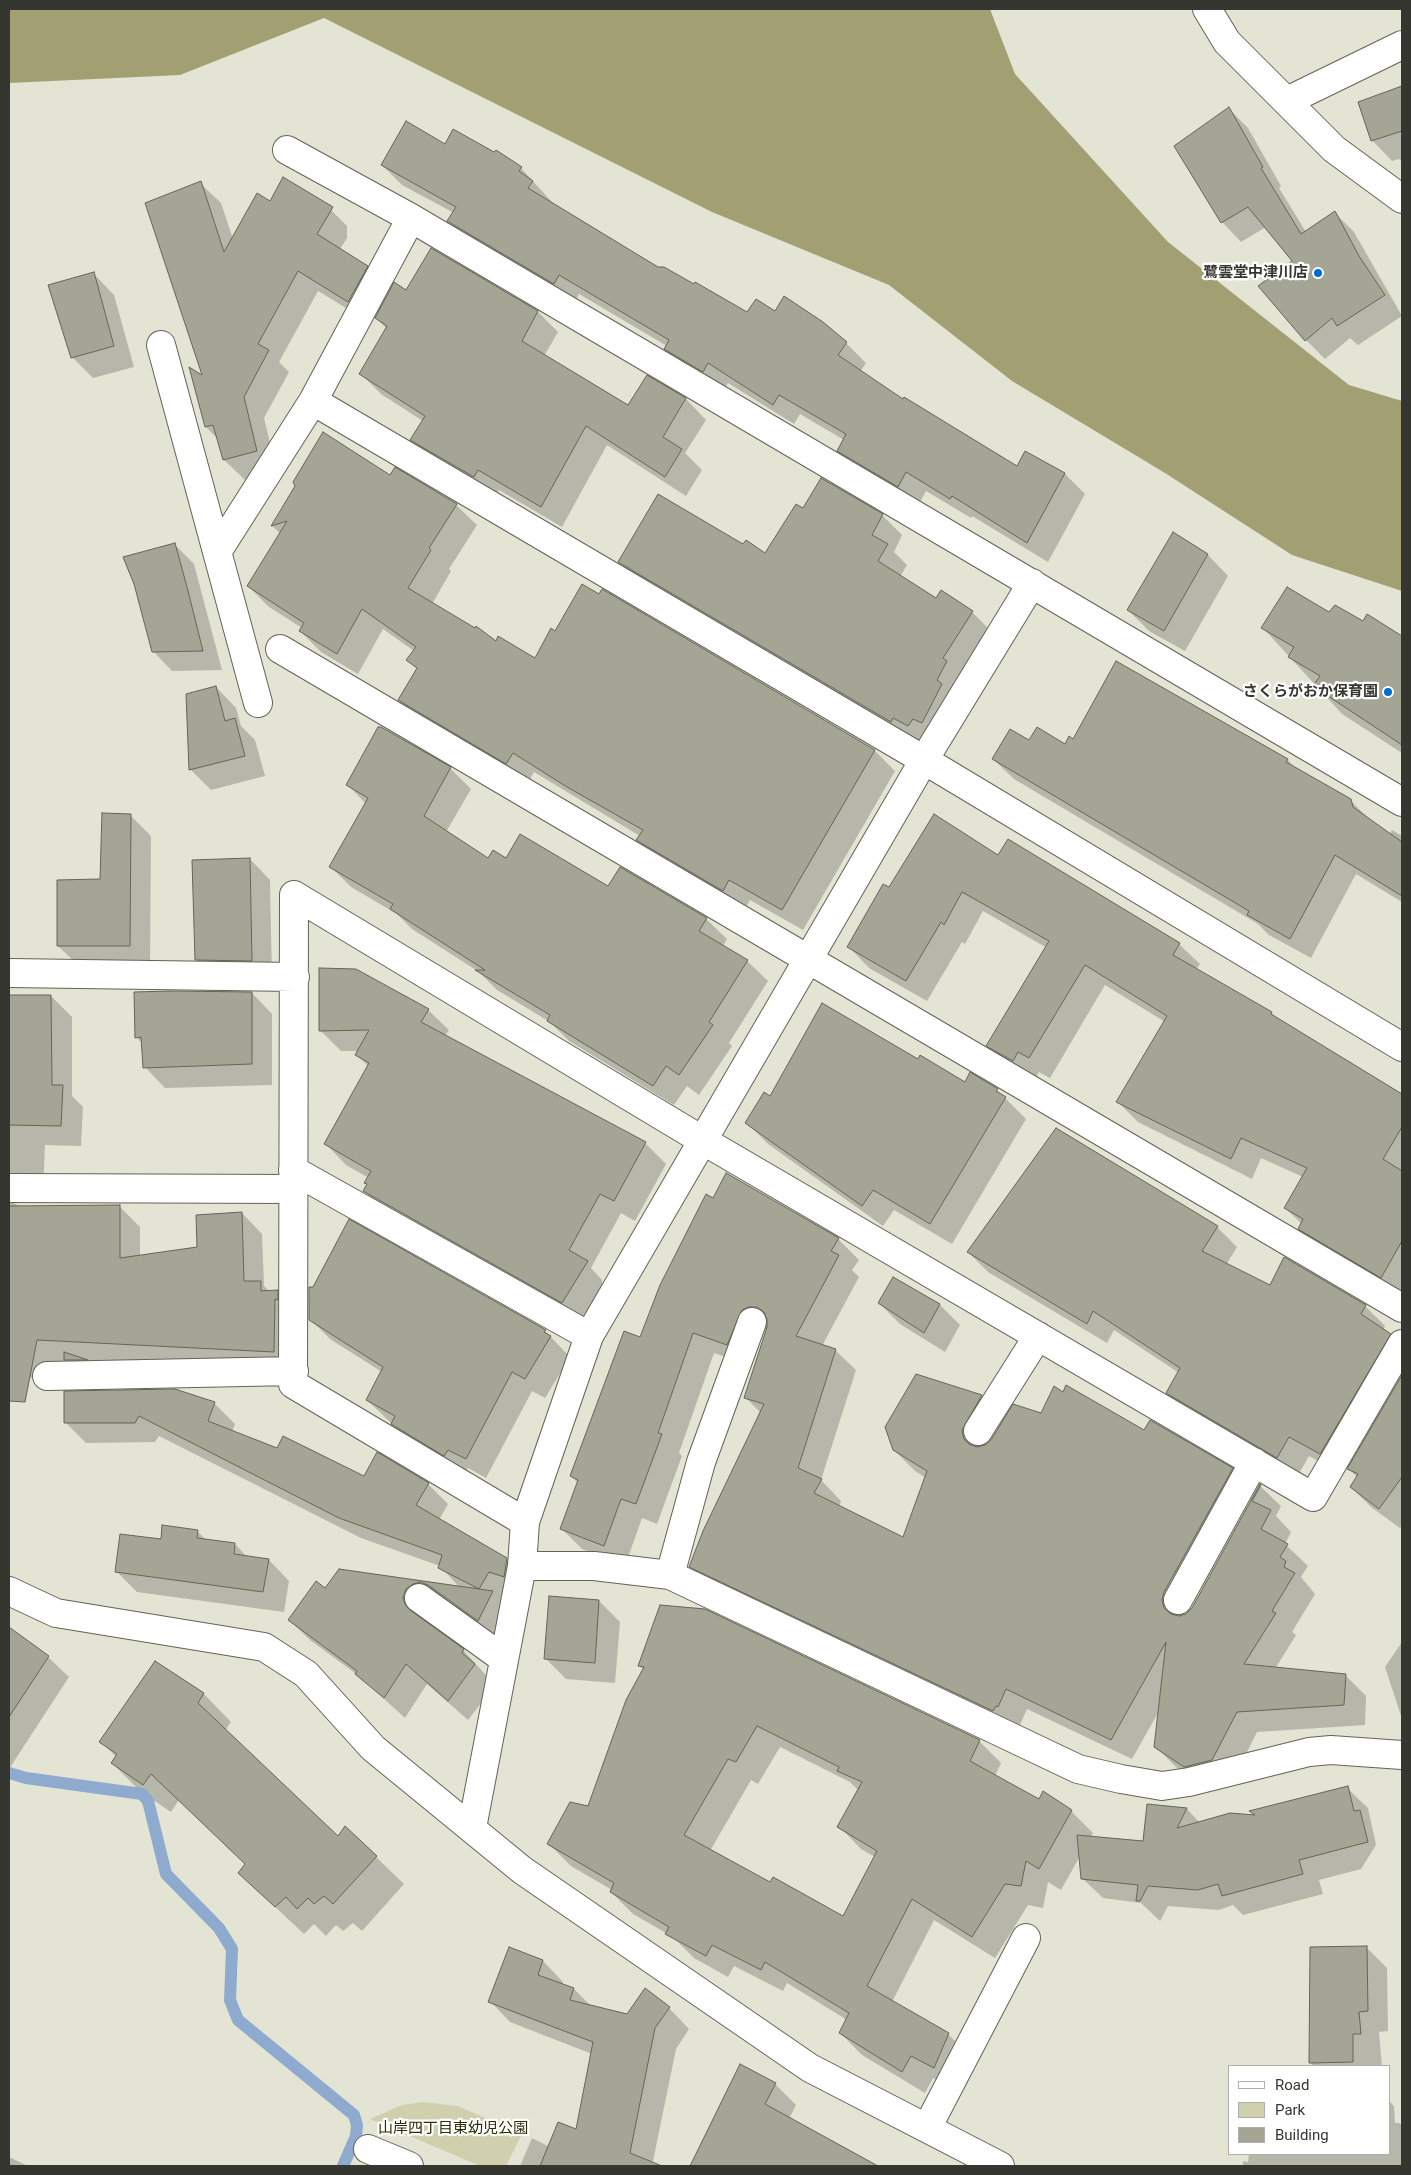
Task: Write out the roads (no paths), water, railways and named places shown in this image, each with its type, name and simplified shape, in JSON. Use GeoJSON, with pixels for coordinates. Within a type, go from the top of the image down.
{"type":"FeatureCollection","features":[{"type":"Feature","properties":{"kind":"street"},"geometry":{"type":"LineString","coordinates":[[1207,9],[1227,42],[1334,149],[1402,199]]}},
{"type":"Feature","properties":{"kind":"street"},"geometry":{"type":"LineString","coordinates":[[1287,101],[1402,45]]}},
{"type":"Feature","properties":{"kind":"street"},"geometry":{"type":"LineString","coordinates":[[287,150],[411,218],[1402,802]]}},
{"type":"Feature","properties":{"kind":"street"},"geometry":{"type":"LineString","coordinates":[[217,552],[313,401],[411,218]]}},
{"type":"Feature","properties":{"kind":"street"},"geometry":{"type":"LineString","coordinates":[[161,345],[258,703]]}},
{"type":"Feature","properties":{"kind":"street"},"geometry":{"type":"LineString","coordinates":[[313,401],[924,760],[1402,1046]]}},
{"type":"Feature","properties":{"kind":"street"},"geometry":{"type":"LineString","coordinates":[[472,1828],[522,1566],[525,1522],[590,1336],[924,760],[1032,583]]}},
{"type":"Feature","properties":{"kind":"street"},"geometry":{"type":"LineString","coordinates":[[280,649],[1402,1308]]}},
{"type":"Feature","properties":{"kind":"street"},"geometry":{"type":"LineString","coordinates":[[525,1522],[293,1384],[294,895],[702,1140],[1313,1496],[1402,1344]]}},
{"type":"Feature","properties":{"kind":"street"},"geometry":{"type":"LineString","coordinates":[[9,973],[295,977]]}},
{"type":"Feature","properties":{"kind":"street"},"geometry":{"type":"LineString","coordinates":[[9,1188],[293,1179],[590,1336]]}},
{"type":"Feature","properties":{"kind":"street"},"geometry":{"type":"LineString","coordinates":[[670,1575],[701,1462],[752,1322]]}},
{"type":"Feature","properties":{"kind":"street"},"geometry":{"type":"LineString","coordinates":[[978,1431],[1038,1336]]}},
{"type":"Feature","properties":{"kind":"street"},"geometry":{"type":"LineString","coordinates":[[47,1376],[294,1371]]}},
{"type":"Feature","properties":{"kind":"street"},"geometry":{"type":"LineString","coordinates":[[1178,1600],[1254,1462]]}},
{"type":"Feature","properties":{"kind":"street"},"geometry":{"type":"LineString","coordinates":[[522,1566],[594,1566],[670,1575],[1078,1769],[1162,1786],[1189,1782],[1309,1752],[1331,1750],[1402,1755]]}},
{"type":"Feature","properties":{"kind":"street"},"geometry":{"type":"LineString","coordinates":[[9,1591],[56,1613],[264,1647],[306,1674],[373,1748],[522,1870],[810,2068],[927,2128],[966,2159],[1000,2166]]}},
{"type":"Feature","properties":{"kind":"street"},"geometry":{"type":"LineString","coordinates":[[419,1598],[504,1658]]}},
{"type":"Feature","properties":{"kind":"street"},"geometry":{"type":"LineString","coordinates":[[927,2128],[1026,1938]]}},
{"type":"Feature","properties":{"kind":"street"},"geometry":{"type":"LineString","coordinates":[[368,2149],[408,2166]]}},
{"type":"Feature","properties":{"kind":"waterway"},"geometry":{"type":"LineString","coordinates":[[9,1773],[26,1778],[142,1794],[148,1801],[166,1874],[219,1928],[232,1949],[230,2000],[238,2020],[354,2115],[357,2125],[356,2136],[343,2166]]}},
{"type":"Feature","properties":{"kind":"place","name":"鷺雲堂中津川店"},"geometry":{"type":"Point","coordinates":[1318,273]}},
{"type":"Feature","properties":{"kind":"place","name":"さくらがおか保育園"},"geometry":{"type":"Point","coordinates":[1388,692]}},
{"type":"Feature","properties":{"kind":"park label","name":"山岸四丁目東幼児公園"},"geometry":{"type":"Point","coordinates":[453,2129]}}]}
